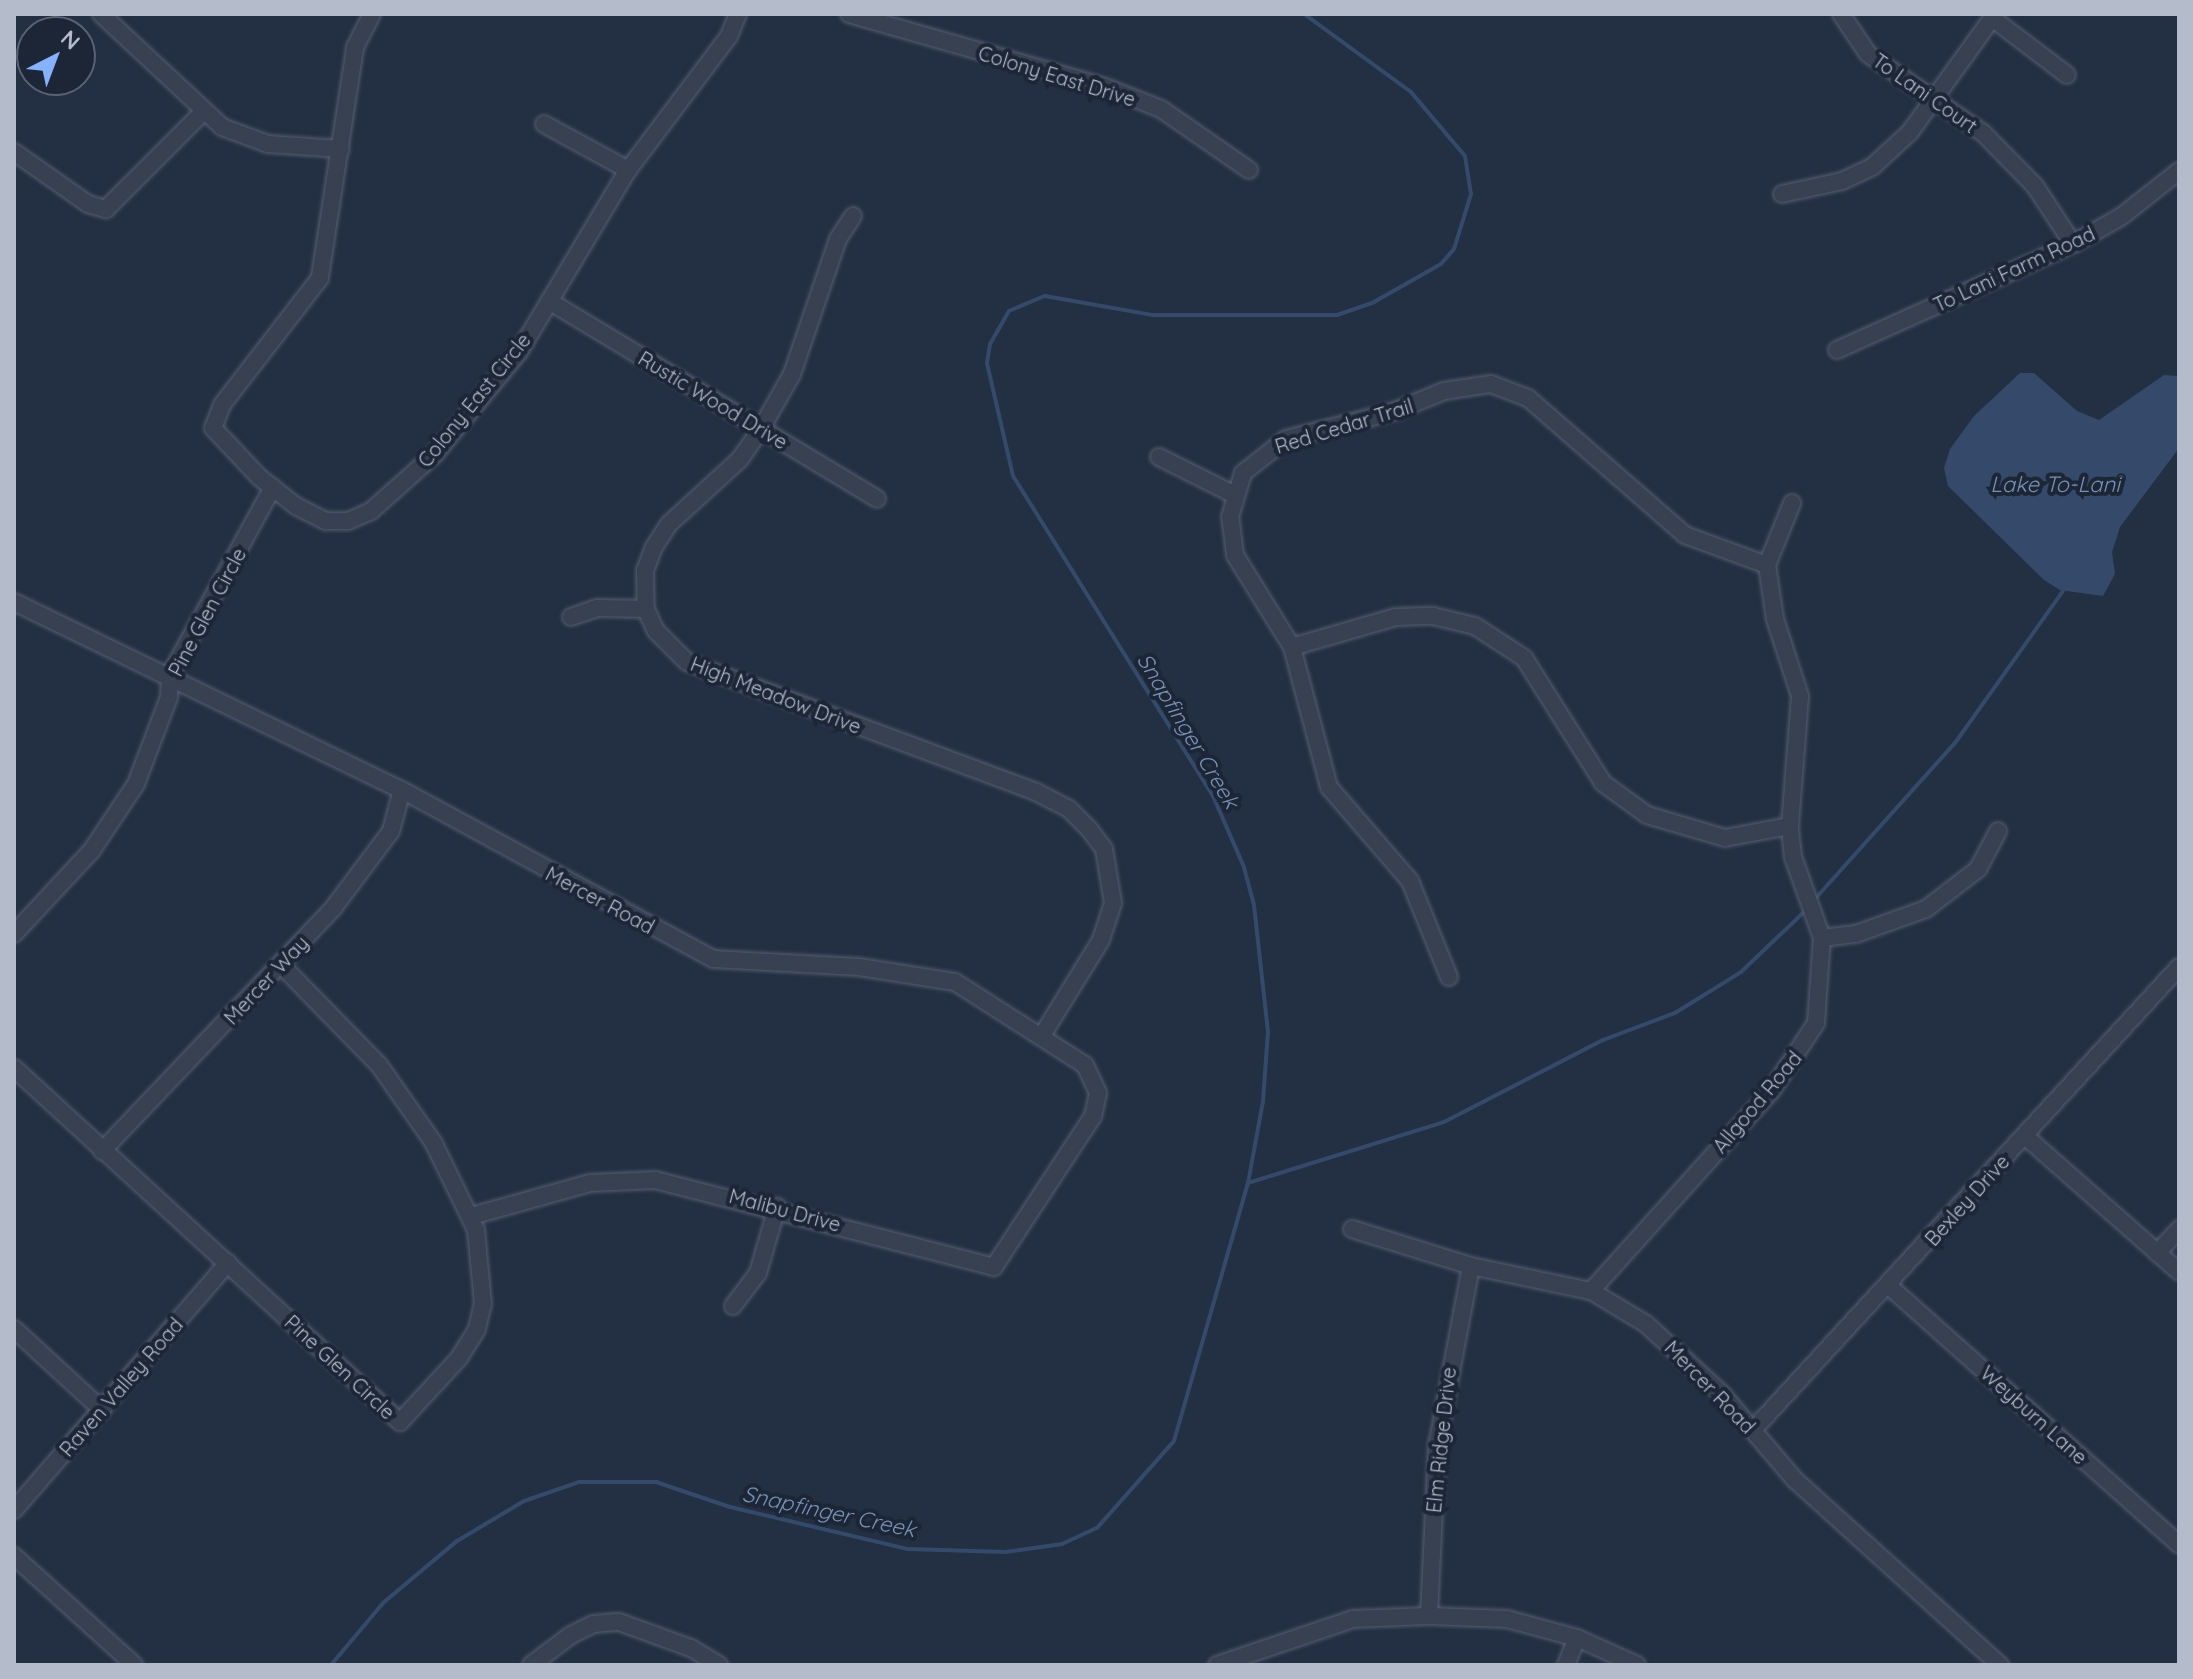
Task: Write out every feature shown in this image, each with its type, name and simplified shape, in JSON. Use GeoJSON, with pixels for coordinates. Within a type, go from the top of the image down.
{"type":"FeatureCollection","features":[{"type":"Feature","properties":{"kind":"street"},"geometry":{"type":"LineString","coordinates":[[101,14],[202,113],[246,139],[341,149]]}},
{"type":"Feature","properties":{"kind":"street","name":"Colony East Circle"},"geometry":{"type":"LineString","coordinates":[[372,14],[355,48],[320,278],[214,418],[217,436],[296,506],[326,521],[348,521],[371,511],[435,454],[519,352],[628,170],[729,36],[738,14]]}},
{"type":"Feature","properties":{"kind":"street","name":"Colony East Drive"},"geometry":{"type":"LineString","coordinates":[[849,14],[1105,87],[1161,109],[1249,170]]}},
{"type":"Feature","properties":{"kind":"street","name":"To Lani Court"},"geometry":{"type":"LineString","coordinates":[[1841,14],[1868,54],[1958,112],[2008,158],[2035,186],[2073,244]]}},
{"type":"Feature","properties":{"kind":"street"},"geometry":{"type":"LineString","coordinates":[[1782,194],[1842,181],[1872,167],[1910,132],[1994,16],[2067,75]]}},
{"type":"Feature","properties":{"kind":"street"},"geometry":{"type":"LineString","coordinates":[[14,152],[88,204],[106,209],[202,113]]}},
{"type":"Feature","properties":{"kind":"street"},"geometry":{"type":"LineString","coordinates":[[544,124],[628,170]]}},
{"type":"Feature","properties":{"kind":"street","name":"To Lani Farm Road"},"geometry":{"type":"LineString","coordinates":[[1837,350],[2073,244],[2122,216],[2179,171]]}},
{"type":"Feature","properties":{"kind":"street"},"geometry":{"type":"LineString","coordinates":[[571,617],[597,608],[646,609],[643,588],[654,547],[669,524],[739,460],[761,429],[792,374],[838,239],[853,216]]}},
{"type":"Feature","properties":{"kind":"street","name":"Rustic Wood Drive"},"geometry":{"type":"LineString","coordinates":[[549,301],[877,499]]}},
{"type":"Feature","properties":{"kind":"street","name":"Red Cedar Trail"},"geometry":{"type":"LineString","coordinates":[[1233,494],[1252,461],[1286,439],[1395,411],[1444,391],[1491,384],[1528,398],[1685,535],[1767,565]]}},
{"type":"Feature","properties":{"kind":"street"},"geometry":{"type":"LineString","coordinates":[[1159,457],[1233,494],[1235,555],[1292,647],[1329,787],[1410,881],[1449,977]]}},
{"type":"Feature","properties":{"kind":"street","name":"Pine Glen Circle"},"geometry":{"type":"LineString","coordinates":[[14,934],[116,818],[136,784],[169,697],[170,675],[273,487]]}},
{"type":"Feature","properties":{"kind":"street"},"geometry":{"type":"LineString","coordinates":[[1767,565],[1792,503]]}},
{"type":"Feature","properties":{"kind":"street","name":"Allgood Road"},"geometry":{"type":"LineString","coordinates":[[1591,1291],[1800,1054],[1816,1023],[1822,938],[1793,857],[1790,826],[1800,696],[1775,619],[1767,565]]}},
{"type":"Feature","properties":{"kind":"street","name":"Mercer Road"},"geometry":{"type":"LineString","coordinates":[[14,602],[402,790],[713,959],[859,967],[955,982],[1043,1034],[1085,1065],[1098,1093],[1093,1116],[1051,1179]]}},
{"type":"Feature","properties":{"kind":"street","name":"High Meadow Drive"},"geometry":{"type":"LineString","coordinates":[[646,609],[656,631],[687,662],[1036,792],[1069,809],[1089,829],[1104,849],[1113,903],[1101,940],[1043,1034]]}},
{"type":"Feature","properties":{"kind":"street"},"geometry":{"type":"LineString","coordinates":[[1292,647],[1396,617],[1465,622],[1524,658],[1603,783],[1647,815],[1725,838],[1790,826]]}},
{"type":"Feature","properties":{"kind":"street","name":"Mercer Way"},"geometry":{"type":"LineString","coordinates":[[102,1151],[282,966],[385,840],[402,790]]}},
{"type":"Feature","properties":{"kind":"street"},"geometry":{"type":"LineString","coordinates":[[1822,938],[1856,934],[1926,909],[1978,869],[1998,831]]}},
{"type":"Feature","properties":{"kind":"street","name":"Pine Glen Circle"},"geometry":{"type":"LineString","coordinates":[[14,1068],[400,1422],[459,1358],[477,1329],[482,1268],[472,1216],[433,1142],[379,1065],[282,966]]}},
{"type":"Feature","properties":{"kind":"street","name":"Bexley Drive"},"geometry":{"type":"LineString","coordinates":[[1753,1430],[1889,1286],[2179,967]]}},
{"type":"Feature","properties":{"kind":"street"},"geometry":{"type":"LineString","coordinates":[[2025,1136],[2179,1272]]}},
{"type":"Feature","properties":{"kind":"street","name":"Malibu Drive"},"geometry":{"type":"LineString","coordinates":[[472,1216],[590,1183],[626,1180],[691,1186],[994,1267],[1051,1179]]}},
{"type":"Feature","properties":{"kind":"street"},"geometry":{"type":"LineString","coordinates":[[733,1306],[758,1273],[777,1207]]}},
{"type":"Feature","properties":{"kind":"street","name":"Mercer Road"},"geometry":{"type":"LineString","coordinates":[[1352,1229],[1471,1266],[1591,1291],[1646,1324],[1686,1357],[1794,1479],[2000,1665]]}},
{"type":"Feature","properties":{"kind":"street"},"geometry":{"type":"LineString","coordinates":[[2157,1253],[2179,1229]]}},
{"type":"Feature","properties":{"kind":"street","name":"Raven Valley Road"},"geometry":{"type":"LineString","coordinates":[[14,1510],[228,1263]]}},
{"type":"Feature","properties":{"kind":"street","name":"Elm Ridge Drive"},"geometry":{"type":"LineString","coordinates":[[1429,1616],[1437,1446],[1471,1266]]}},
{"type":"Feature","properties":{"kind":"street","name":"Weyburn Lane"},"geometry":{"type":"LineString","coordinates":[[1889,1286],[2179,1544]]}},
{"type":"Feature","properties":{"kind":"street"},"geometry":{"type":"LineString","coordinates":[[14,1329],[102,1410]]}},
{"type":"Feature","properties":{"kind":"street"},"geometry":{"type":"LineString","coordinates":[[14,1556],[134,1665]]}},
{"type":"Feature","properties":{"kind":"street"},"geometry":{"type":"LineString","coordinates":[[1217,1665],[1353,1619],[1429,1616],[1507,1619],[1577,1638],[1637,1665]]}},
{"type":"Feature","properties":{"kind":"street"},"geometry":{"type":"LineString","coordinates":[[531,1665],[571,1635],[594,1624],[619,1622],[691,1648],[719,1665]]}},
{"type":"Feature","properties":{"kind":"street"},"geometry":{"type":"LineString","coordinates":[[1566,1665],[1577,1638]]}},
{"type":"Feature","properties":{"kind":"water","name":"Lake To-Lani"},"geometry":{"type":"Polygon","coordinates":[[[2020,373],[2034,373],[2077,411],[2099,420],[2164,375],[2179,376],[2179,448],[2120,527],[2112,552],[2115,574],[2103,596],[2060,590],[2044,580],[1948,486],[1944,468],[1950,449],[1974,416],[2020,373]]]}},
{"type":"Feature","properties":{"kind":"waterway","name":"Snapfinger Creek"},"geometry":{"type":"LineString","coordinates":[[331,1665],[383,1603],[457,1541],[524,1501],[579,1482],[656,1482],[730,1507],[908,1549],[1005,1552],[1062,1544],[1097,1528],[1174,1441],[1248,1183],[1263,1101],[1268,1032],[1254,905],[1244,867],[1213,796],[1013,476],[987,363],[990,344],[1009,311],[1045,296],[1153,315],[1337,315],[1374,302],[1441,264],[1454,249],[1471,194],[1465,156],[1411,92],[1304,14]]}},
{"type":"Feature","properties":{"kind":"waterway"},"geometry":{"type":"LineString","coordinates":[[1814,900],[1955,743],[2063,591]]}},
{"type":"Feature","properties":{"kind":"waterway"},"geometry":{"type":"LineString","coordinates":[[1248,1183],[1444,1122],[1603,1040],[1675,1013],[1741,972],[1806,910]]}}]}
